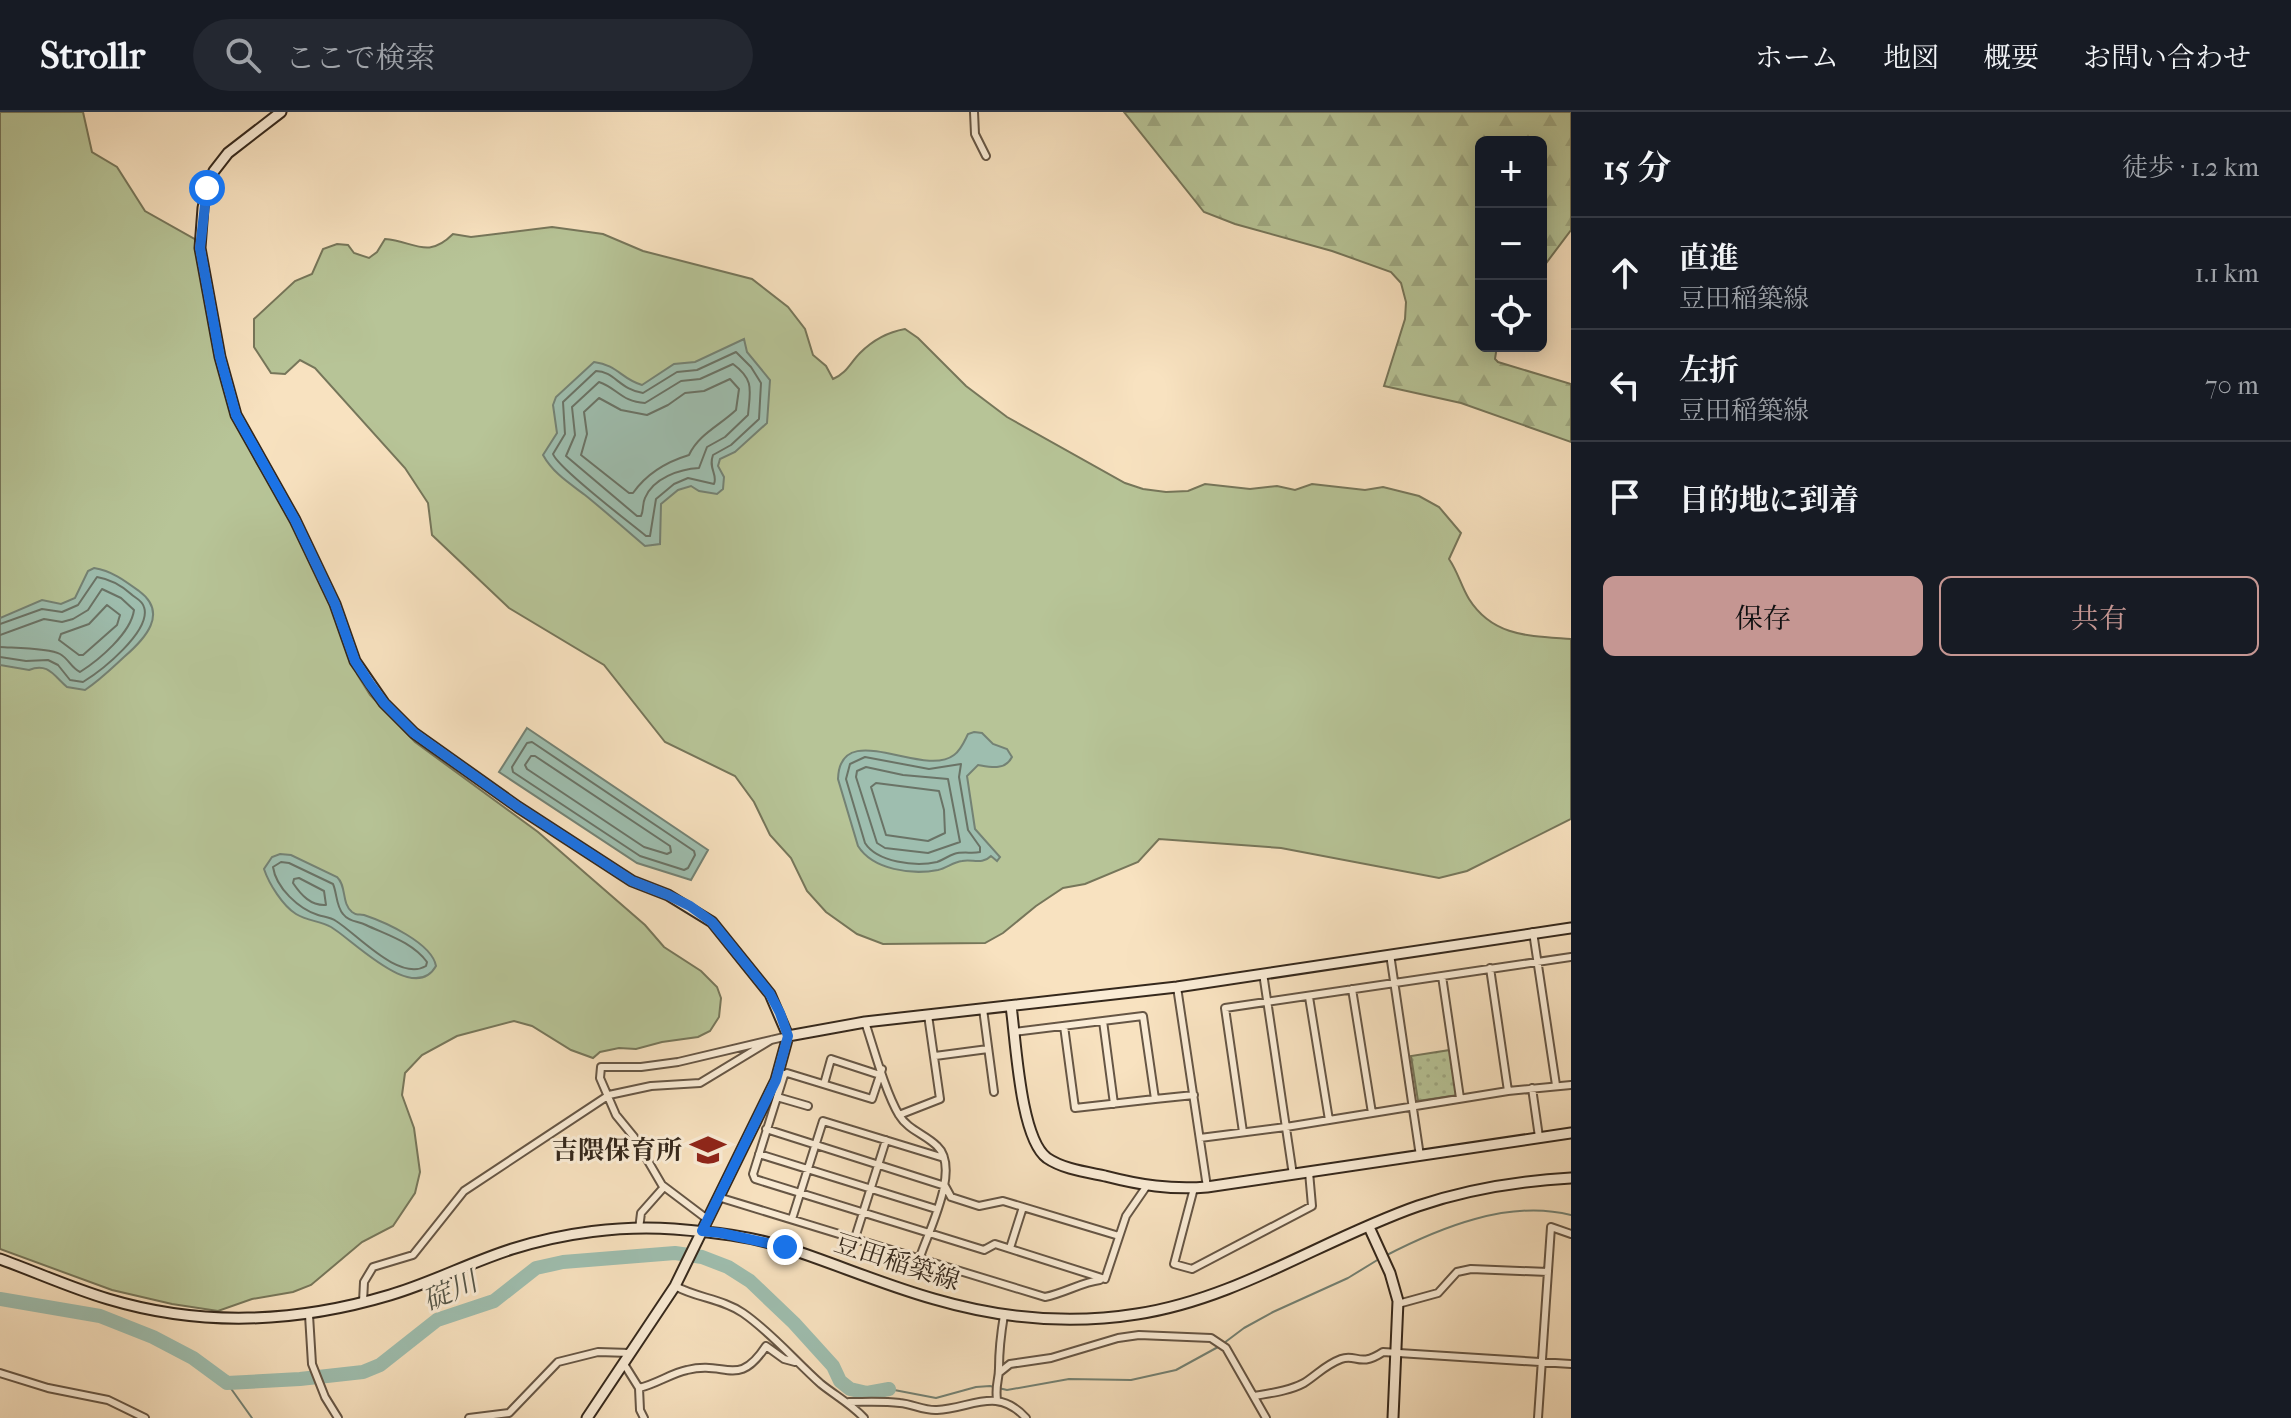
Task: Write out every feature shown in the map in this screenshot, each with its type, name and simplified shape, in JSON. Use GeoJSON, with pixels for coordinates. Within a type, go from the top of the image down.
{"type":"FeatureCollection","features":[{"type":"Feature","properties":{"kind":"street"},"geometry":{"type":"LineString","coordinates":[[281,112],[228,153],[214,171],[203,208],[200,248],[220,357],[236,415],[302,534],[335,604],[355,661],[384,703],[414,733],[518,807],[632,881],[690,906],[712,922],[770,994],[788,1036],[777,1097],[753,1177],[984,1250],[995,1244],[1105,1279]]}},
{"type":"Feature","properties":{"kind":"street"},"geometry":{"type":"LineString","coordinates":[[974,112],[975,134],[986,156]]}},
{"type":"Feature","properties":{"kind":"street"},"geometry":{"type":"LineString","coordinates":[[707,1219],[664,1187],[634,1137],[616,1115],[600,1078],[601,1067],[641,1067],[678,1062],[788,1036],[865,1022],[1177,987],[1571,928]]}},
{"type":"Feature","properties":{"kind":"street"},"geometry":{"type":"LineString","coordinates":[[1533,932],[1556,1085]]}},
{"type":"Feature","properties":{"kind":"street"},"geometry":{"type":"LineString","coordinates":[[1390,954],[1420,1156]]}},
{"type":"Feature","properties":{"kind":"street"},"geometry":{"type":"LineString","coordinates":[[1243,1132],[1225,1008],[1571,957]]}},
{"type":"Feature","properties":{"kind":"street"},"geometry":{"type":"LineString","coordinates":[[1490,968],[1508,1091]]}},
{"type":"Feature","properties":{"kind":"street"},"geometry":{"type":"LineString","coordinates":[[1263,973],[1293,1175]]}},
{"type":"Feature","properties":{"kind":"street"},"geometry":{"type":"LineString","coordinates":[[1442,976],[1460,1098]]}},
{"type":"Feature","properties":{"kind":"street"},"geometry":{"type":"LineString","coordinates":[[1177,987],[1207,1187]]}},
{"type":"Feature","properties":{"kind":"street"},"geometry":{"type":"LineString","coordinates":[[1352,989],[1372,1113]]}},
{"type":"Feature","properties":{"kind":"street"},"geometry":{"type":"LineString","coordinates":[[1309,997],[1329,1120]]}},
{"type":"Feature","properties":{"kind":"street"},"geometry":{"type":"LineString","coordinates":[[1011,1006],[1026,1117],[1040,1152],[1058,1164],[1146,1187],[1176,1190],[1207,1187],[1571,1133]]}},
{"type":"Feature","properties":{"kind":"street"},"geometry":{"type":"LineString","coordinates":[[983,1009],[994,1092]]}},
{"type":"Feature","properties":{"kind":"street"},"geometry":{"type":"LineString","coordinates":[[899,1115],[940,1099],[928,1015]]}},
{"type":"Feature","properties":{"kind":"street"},"geometry":{"type":"LineString","coordinates":[[1014,1032],[1143,1016],[1155,1099]]}},
{"type":"Feature","properties":{"kind":"street"},"geometry":{"type":"LineString","coordinates":[[1103,1021],[1114,1104]]}},
{"type":"Feature","properties":{"kind":"street"},"geometry":{"type":"LineString","coordinates":[[865,1022],[899,1115],[908,1126],[941,1149],[944,1158],[945,1186],[920,1257]]}},
{"type":"Feature","properties":{"kind":"street"},"geometry":{"type":"LineString","coordinates":[[1064,1026],[1075,1108],[1194,1095]]}},
{"type":"Feature","properties":{"kind":"street"},"geometry":{"type":"LineString","coordinates":[[363,1302],[364,1282],[373,1267],[413,1255],[464,1191],[609,1095],[651,1086],[700,1083],[771,1040]]}},
{"type":"Feature","properties":{"kind":"street"},"geometry":{"type":"LineString","coordinates":[[935,1056],[988,1049]]}},
{"type":"Feature","properties":{"kind":"street"},"geometry":{"type":"LineString","coordinates":[[824,1084],[831,1059],[881,1072]]}},
{"type":"Feature","properties":{"kind":"street"},"geometry":{"type":"LineString","coordinates":[[782,1073],[872,1099],[881,1072]]}},
{"type":"Feature","properties":{"kind":"street"},"geometry":{"type":"LineString","coordinates":[[587,1418],[675,1286],[782,1073]]}},
{"type":"Feature","properties":{"kind":"street"},"geometry":{"type":"LineString","coordinates":[[1200,1138],[1508,1091],[1571,1085]]}},
{"type":"Feature","properties":{"kind":"street"},"geometry":{"type":"LineString","coordinates":[[1532,1088],[1539,1137]]}},
{"type":"Feature","properties":{"kind":"street"},"geometry":{"type":"LineString","coordinates":[[777,1097],[808,1106]]}},
{"type":"Feature","properties":{"kind":"street"},"geometry":{"type":"LineString","coordinates":[[792,1219],[823,1121],[944,1158]]}},
{"type":"Feature","properties":{"kind":"street"},"geometry":{"type":"LineString","coordinates":[[766,1129],[945,1186],[951,1197],[974,1205],[1003,1201],[1119,1236]]}},
{"type":"Feature","properties":{"kind":"street"},"geometry":{"type":"LineString","coordinates":[[855,1238],[886,1140]]}},
{"type":"Feature","properties":{"kind":"street"},"geometry":{"type":"LineString","coordinates":[[759,1154],[936,1209]]}},
{"type":"Feature","properties":{"kind":"street"},"geometry":{"type":"LineString","coordinates":[[1194,1188],[1174,1264],[1192,1269],[1312,1206],[1309,1172]]}},
{"type":"Feature","properties":{"kind":"street","name":"豆田稲築線"},"geometry":{"type":"LineString","coordinates":[[0,1259],[104,1298],[157,1310],[239,1320],[309,1315],[363,1302],[543,1241],[639,1229],[702,1231],[785,1247],[932,1299],[1004,1315],[1080,1319],[1128,1316],[1168,1309],[1251,1279],[1418,1206],[1479,1189],[1571,1178]]}},
{"type":"Feature","properties":{"kind":"street"},"geometry":{"type":"LineString","coordinates":[[639,1229],[641,1213],[664,1187]]}},
{"type":"Feature","properties":{"kind":"street"},"geometry":{"type":"LineString","coordinates":[[1105,1279],[1126,1216],[1146,1187]]}},
{"type":"Feature","properties":{"kind":"street"},"geometry":{"type":"LineString","coordinates":[[718,1197],[1045,1297],[1069,1292],[1088,1281],[1105,1279]]}},
{"type":"Feature","properties":{"kind":"street"},"geometry":{"type":"LineString","coordinates":[[1010,1248],[1023,1207]]}},
{"type":"Feature","properties":{"kind":"street"},"geometry":{"type":"LineString","coordinates":[[1369,1227],[1398,1303],[1393,1418]]}},
{"type":"Feature","properties":{"kind":"street"},"geometry":{"type":"LineString","coordinates":[[1538,1418],[1551,1227],[1571,1234]]}},
{"type":"Feature","properties":{"kind":"street"},"geometry":{"type":"LineString","coordinates":[[1398,1303],[1438,1293],[1457,1272],[1471,1269],[1483,1267],[1548,1272]]}},
{"type":"Feature","properties":{"kind":"street"},"geometry":{"type":"LineString","coordinates":[[675,1286],[742,1313],[864,1418]]}},
{"type":"Feature","properties":{"kind":"street"},"geometry":{"type":"LineString","coordinates":[[309,1315],[314,1373],[338,1418]]}},
{"type":"Feature","properties":{"kind":"street"},"geometry":{"type":"LineString","coordinates":[[997,1400],[995,1385],[1000,1372],[998,1357],[1004,1315]]}},
{"type":"Feature","properties":{"kind":"street"},"geometry":{"type":"LineString","coordinates":[[1000,1372],[1010,1364],[1051,1358],[1118,1338],[1139,1335],[1211,1338],[1226,1348],[1266,1418]]}},
{"type":"Feature","properties":{"kind":"street"},"geometry":{"type":"LineString","coordinates":[[639,1388],[683,1370],[706,1366],[741,1371],[755,1363],[766,1346],[784,1359],[798,1363]]}},
{"type":"Feature","properties":{"kind":"street"},"geometry":{"type":"LineString","coordinates":[[469,1418],[509,1413],[558,1362],[598,1352],[632,1354]]}},
{"type":"Feature","properties":{"kind":"street"},"geometry":{"type":"LineString","coordinates":[[1254,1396],[1302,1384],[1320,1368],[1343,1357],[1367,1361],[1383,1352],[1571,1364]]}},
{"type":"Feature","properties":{"kind":"street"},"geometry":{"type":"LineString","coordinates":[[624,1364],[639,1388],[640,1410],[644,1418]]}},
{"type":"Feature","properties":{"kind":"street"},"geometry":{"type":"LineString","coordinates":[[0,1373],[48,1388],[108,1400],[145,1418]]}},
{"type":"Feature","properties":{"kind":"street"},"geometry":{"type":"LineString","coordinates":[[849,1402],[885,1401],[935,1411],[997,1400],[1010,1404],[1026,1418]]}},
{"type":"Feature","properties":{"kind":"green space"},"geometry":{"type":"Polygon","coordinates":[[[0,112],[83,112],[92,152],[117,167],[145,211],[198,241],[233,415],[256,462],[295,525],[334,608],[357,674],[370,695],[415,742],[538,832],[645,925],[664,947],[701,971],[717,987],[721,998],[719,1017],[710,1031],[698,1037],[636,1049],[619,1048],[600,1052],[593,1058],[571,1050],[532,1026],[514,1021],[457,1036],[422,1055],[405,1073],[402,1095],[414,1128],[420,1172],[415,1193],[393,1226],[362,1242],[311,1285],[293,1292],[252,1299],[218,1311],[112,1290],[0,1249],[0,112]]]}},
{"type":"Feature","properties":{"kind":"green space"},"geometry":{"type":"Polygon","coordinates":[[[1124,112],[1571,112],[1571,230],[1547,262],[1547,136],[1475,136],[1475,352],[1496,352],[1498,362],[1571,384],[1571,442],[1461,403],[1384,386],[1405,319],[1406,302],[1401,283],[1391,272],[1204,212],[1124,112]]]}},
{"type":"Feature","properties":{"kind":"green space"},"geometry":{"type":"Polygon","coordinates":[[[552,227],[603,234],[643,251],[752,279],[788,307],[805,329],[813,355],[826,366],[833,379],[845,371],[870,344],[887,334],[905,329],[966,386],[1007,417],[1125,483],[1143,489],[1188,491],[1205,484],[1250,489],[1277,486],[1295,490],[1312,484],[1365,490],[1383,487],[1419,496],[1439,507],[1461,533],[1449,559],[1466,594],[1479,612],[1501,628],[1514,632],[1571,639],[1571,819],[1467,871],[1439,878],[1281,848],[1159,839],[1138,862],[1085,884],[1063,888],[985,943],[883,944],[857,934],[826,912],[807,891],[791,858],[770,835],[754,802],[735,776],[665,742],[604,665],[509,608],[432,535],[428,503],[405,468],[315,368],[300,360],[285,374],[271,373],[254,347],[254,319],[295,281],[312,274],[323,249],[337,244],[348,245],[354,253],[369,258],[385,239],[428,248],[444,242],[453,234],[471,237],[552,227]]]}},
{"type":"Feature","properties":{"kind":"green space"},"geometry":{"type":"Polygon","coordinates":[[[1450,1050],[1458,1095],[1418,1101],[1411,1056],[1450,1050]]]}},
{"type":"Feature","properties":{"kind":"water"},"geometry":{"type":"Polygon","coordinates":[[[744,339],[747,352],[770,380],[767,423],[735,452],[720,459],[718,466],[724,477],[723,489],[717,494],[699,491],[691,486],[678,490],[661,504],[660,544],[645,546],[562,477],[543,455],[557,433],[553,405],[556,397],[594,362],[609,366],[642,385],[674,364],[695,362],[744,339]]]}},
{"type":"Feature","properties":{"kind":"water"},"geometry":{"type":"Polygon","coordinates":[[[94,568],[118,576],[148,599],[153,617],[151,626],[139,642],[85,690],[67,687],[46,669],[29,670],[0,665],[0,618],[42,600],[61,604],[75,598],[88,571],[94,568]]]}},
{"type":"Feature","properties":{"kind":"water"},"geometry":{"type":"Polygon","coordinates":[[[527,728],[708,850],[691,880],[637,863],[499,772],[527,728]]]}},
{"type":"Feature","properties":{"kind":"water"},"geometry":{"type":"Polygon","coordinates":[[[982,733],[993,744],[1007,749],[1012,757],[1001,766],[978,765],[967,776],[975,829],[1000,857],[997,861],[991,856],[984,860],[962,861],[938,870],[917,872],[894,869],[873,861],[858,846],[838,779],[842,761],[853,752],[867,750],[940,760],[954,755],[968,734],[982,733]]]}},
{"type":"Feature","properties":{"kind":"water"},"geometry":{"type":"Polygon","coordinates":[[[291,855],[337,877],[352,912],[406,934],[426,949],[436,966],[426,976],[413,978],[399,974],[383,966],[331,927],[296,914],[277,894],[264,869],[272,857],[291,855]]]}},
{"type":"Feature","properties":{"kind":"waterway"},"geometry":{"type":"LineString","coordinates":[[1385,1256],[1475,1219],[1523,1211],[1571,1215]]}},
{"type":"Feature","properties":{"kind":"waterway","name":"碇川"},"geometry":{"type":"LineString","coordinates":[[0,1299],[100,1316],[153,1337],[193,1358],[227,1383],[300,1379],[363,1372],[380,1365],[437,1320],[494,1301],[536,1268],[563,1262],[675,1253],[702,1257],[728,1267],[750,1281],[794,1323],[833,1366],[840,1381],[850,1389],[867,1393],[889,1389]]}},
{"type":"Feature","properties":{"kind":"waterway"},"geometry":{"type":"LineString","coordinates":[[1224,1343],[1273,1312],[1348,1278],[1379,1259]]}},
{"type":"Feature","properties":{"kind":"waterway"},"geometry":{"type":"LineString","coordinates":[[889,1389],[936,1398],[976,1387],[1007,1390],[1069,1379],[1131,1380],[1176,1370],[1218,1347]]}},
{"type":"Feature","properties":{"kind":"waterway"},"geometry":{"type":"LineString","coordinates":[[227,1383],[252,1418]]}},
{"type":"Feature","properties":{"kind":"place","name":"吉隈保育所"},"geometry":{"type":"Point","coordinates":[708,1150]}},
{"type":"Feature","properties":{"kind":"route"},"geometry":{"type":"LineString","coordinates":[[207,188],[200,248],[220,357],[236,415],[295,520],[335,604],[355,661],[370,684],[414,733],[518,807],[632,881],[690,906],[712,922],[770,994],[788,1036],[784,1055],[776,1080],[702,1231],[785,1247]]}}]}
